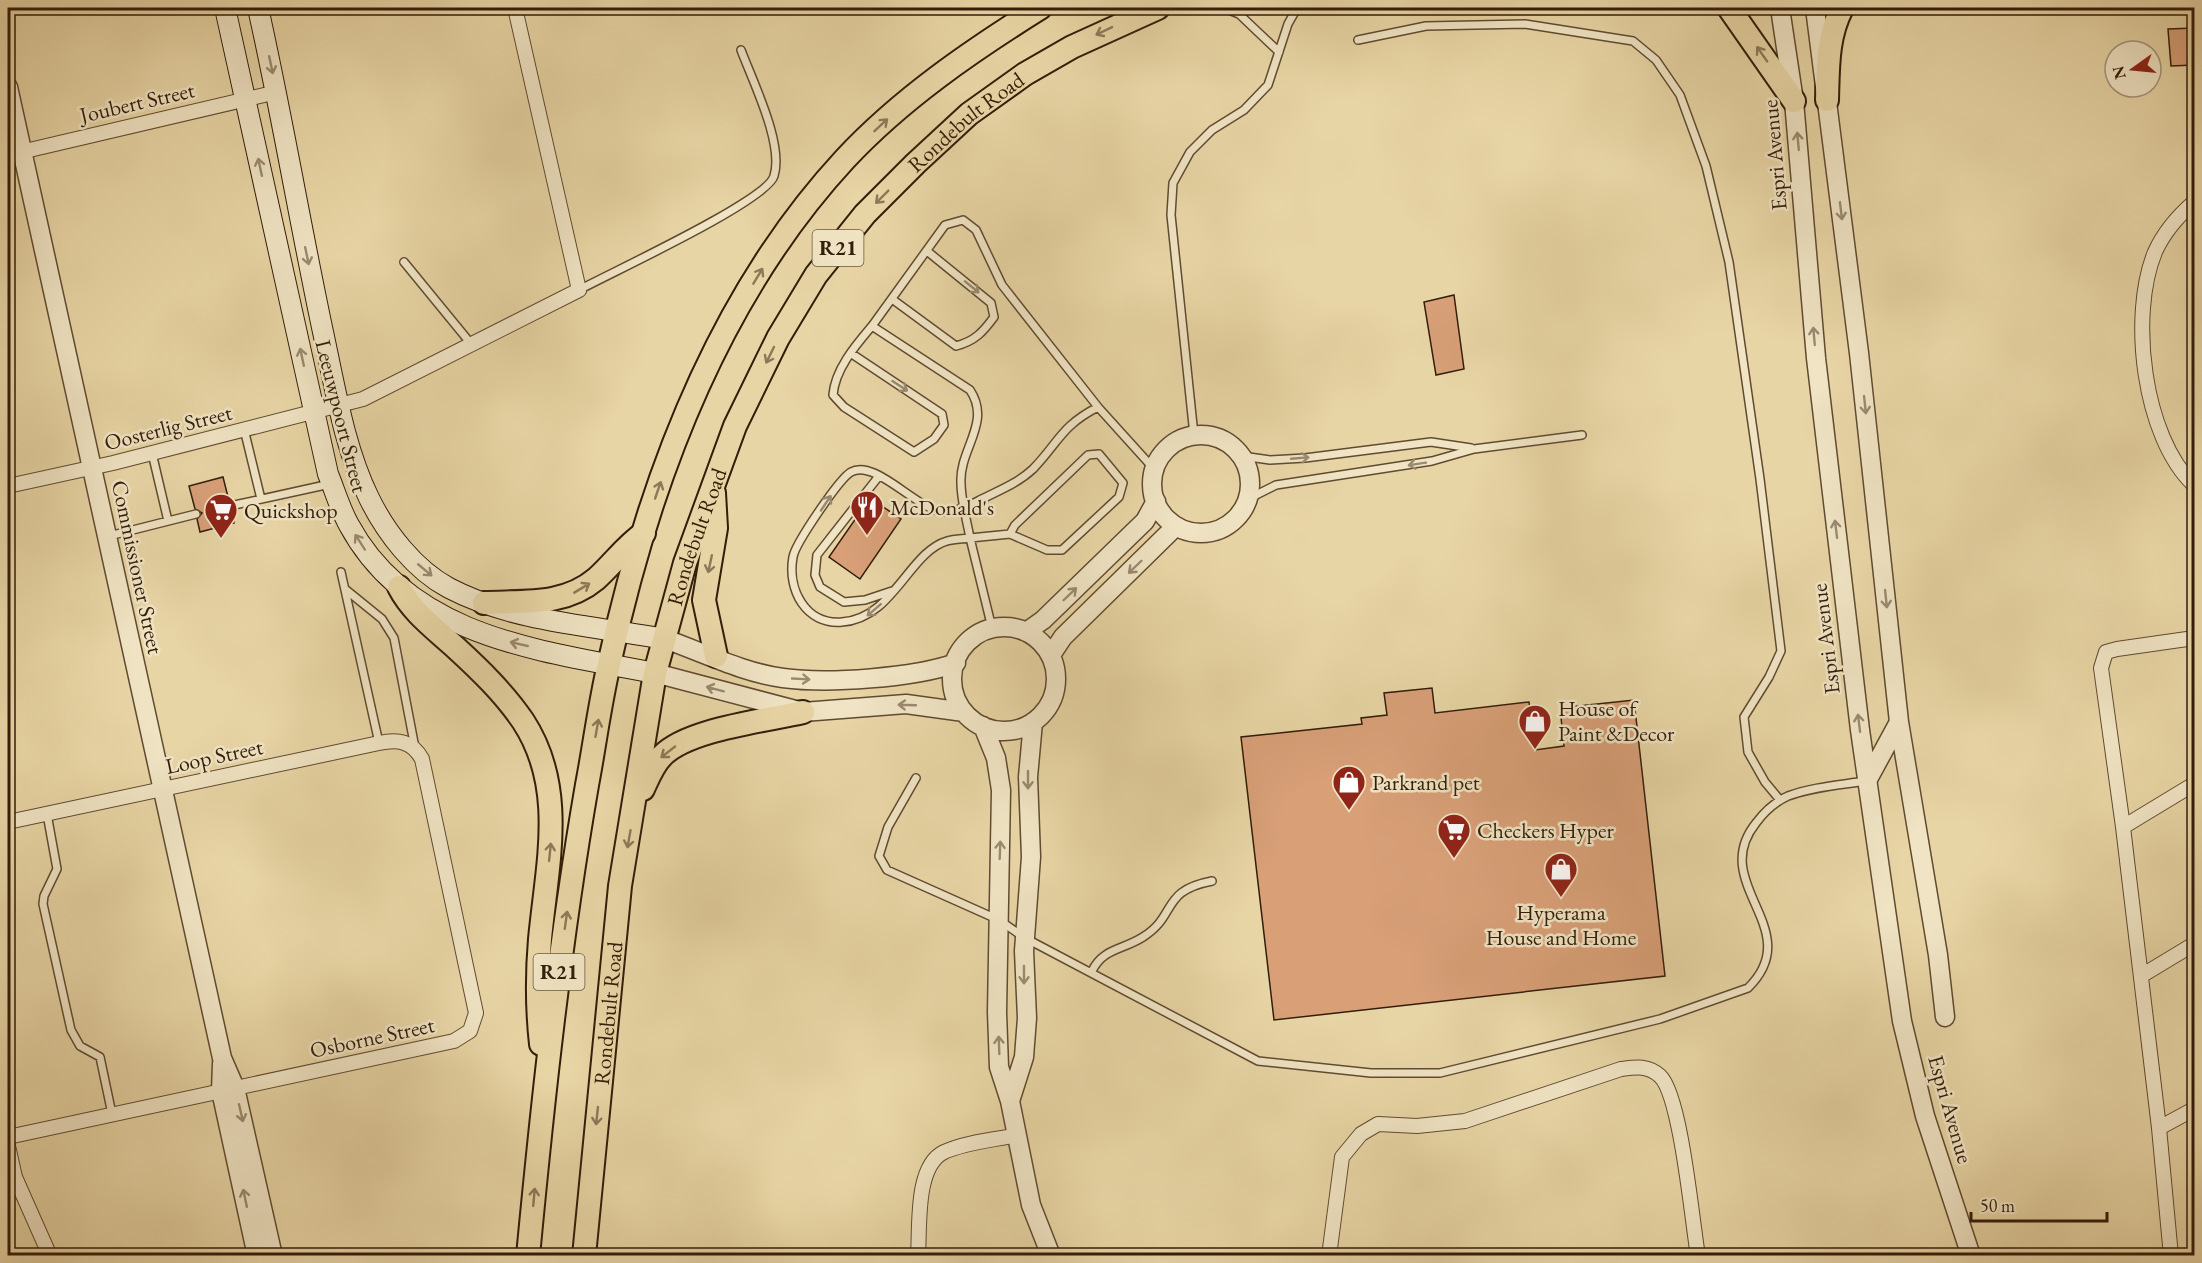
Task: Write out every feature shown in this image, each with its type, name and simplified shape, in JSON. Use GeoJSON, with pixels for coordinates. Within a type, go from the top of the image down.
{"type":"FeatureCollection","features":[{"type":"Feature","properties":{"kind":"main road","name":"Leeuwpoort Street"},"geometry":{"type":"LineString","coordinates":[[225,8],[314,412],[332,483],[349,525],[369,555],[399,587],[438,614],[487,637],[655,673]]}},
{"type":"Feature","properties":{"kind":"main road","name":"Leeuwpoort Street"},"geometry":{"type":"LineString","coordinates":[[258,8],[277,92],[298,213],[339,407],[354,463],[369,499],[388,530],[419,566],[435,579],[484,603],[526,614],[665,639]]}},
{"type":"Feature","properties":{"kind":"main road","name":"R21"},"geometry":{"type":"LineString","coordinates":[[528,1256],[545,1078],[576,849],[609,664],[616,630],[644,533],[667,465],[697,391],[730,323],[777,244],[845,158],[934,79],[1040,8]]}},
{"type":"Feature","properties":{"kind":"main road","name":"Rondebult Road"},"geometry":{"type":"LineString","coordinates":[[584,1256],[620,886],[655,673],[685,563],[735,426],[778,338],[816,275],[865,214],[969,114],[1025,74],[1072,47],[1158,8]]}},
{"type":"Feature","properties":{"kind":"main road"},"geometry":{"type":"LineString","coordinates":[[1729,8],[1794,101]]}},
{"type":"Feature","properties":{"kind":"main road"},"geometry":{"type":"LineString","coordinates":[[1827,100],[1828,50],[1835,21],[1842,8]]}},
{"type":"Feature","properties":{"kind":"main road"},"geometry":{"type":"LineString","coordinates":[[713,485],[716,528],[704,600],[716,656]]}},
{"type":"Feature","properties":{"kind":"main road"},"geometry":{"type":"LineString","coordinates":[[484,603],[551,600],[569,596],[598,578],[622,550],[644,533]]}},
{"type":"Feature","properties":{"kind":"main road"},"geometry":{"type":"LineString","coordinates":[[399,587],[414,609],[483,674],[514,709],[541,757],[550,794],[553,828],[537,975],[538,1021],[545,1078]]}},
{"type":"Feature","properties":{"kind":"main road"},"geometry":{"type":"LineString","coordinates":[[635,802],[660,758],[672,747],[702,734],[803,712]]}},
{"type":"Feature","properties":{"kind":"street"},"geometry":{"type":"LineString","coordinates":[[515,8],[579,290]]}},
{"type":"Feature","properties":{"kind":"street","name":"Espri Avenue"},"geometry":{"type":"LineString","coordinates":[[1780,8],[1794,101],[1816,358],[1867,781],[1902,1021],[1925,1116],[1971,1256]]}},
{"type":"Feature","properties":{"kind":"street"},"geometry":{"type":"LineString","coordinates":[[1815,8],[1859,353],[1899,722],[1938,956],[1945,1017]]}},
{"type":"Feature","properties":{"kind":"street","name":"Commissioner Street"},"geometry":{"type":"LineString","coordinates":[[8,87],[14,153],[107,537],[222,1058],[257,1256]]}},
{"type":"Feature","properties":{"kind":"street","name":"Joubert Street"},"geometry":{"type":"LineString","coordinates":[[14,153],[277,92]]}},
{"type":"Feature","properties":{"kind":"street"},"geometry":{"type":"LineString","coordinates":[[2194,202],[2175,219],[2155,251],[2145,287],[2143,327],[2145,372],[2151,403],[2175,459],[2194,485]]}},
{"type":"Feature","properties":{"kind":"street","name":"Oosterlig Street"},"geometry":{"type":"LineString","coordinates":[[8,486],[339,407],[382,391],[579,290]]}},
{"type":"Feature","properties":{"kind":"street"},"geometry":{"type":"LineString","coordinates":[[1194,435],[1216,437],[1235,448],[1242,456],[1250,477],[1248,499],[1237,517],[1219,530],[1197,532],[1176,526],[1160,511],[1156,501],[1152,479],[1159,459],[1174,443],[1194,435]]}},
{"type":"Feature","properties":{"kind":"street"},"geometry":{"type":"LineString","coordinates":[[1026,632],[1043,620],[1145,521],[1156,501]]}},
{"type":"Feature","properties":{"kind":"street"},"geometry":{"type":"LineString","coordinates":[[1051,656],[1063,637],[1176,526]]}},
{"type":"Feature","properties":{"kind":"street"},"geometry":{"type":"LineString","coordinates":[[1004,627],[1026,632],[1036,638],[1051,656],[1055,667],[1055,690],[1046,711],[1033,722],[1017,729],[1005,731],[983,726],[964,712],[954,691],[956,663],[963,647],[971,639],[992,628],[1004,627]]}},
{"type":"Feature","properties":{"kind":"street"},"geometry":{"type":"LineString","coordinates":[[2171,1256],[2159,1128],[2123,827],[2101,681],[2103,657],[2106,652],[2128,646],[2194,638]]}},
{"type":"Feature","properties":{"kind":"street"},"geometry":{"type":"LineString","coordinates":[[665,639],[716,656],[748,670],[782,678],[813,680],[914,675],[956,663]]}},
{"type":"Feature","properties":{"kind":"street"},"geometry":{"type":"LineString","coordinates":[[655,673],[803,712],[906,704],[964,712]]}},
{"type":"Feature","properties":{"kind":"street"},"geometry":{"type":"LineString","coordinates":[[1010,1101],[1024,1057],[1027,1018],[1025,938],[1031,857],[1028,777],[1033,722]]}},
{"type":"Feature","properties":{"kind":"street"},"geometry":{"type":"LineString","coordinates":[[1867,781],[1899,722]]}},
{"type":"Feature","properties":{"kind":"street"},"geometry":{"type":"LineString","coordinates":[[983,726],[996,758],[1001,790],[999,1067],[1010,1101],[1031,1205],[1051,1256]]}},
{"type":"Feature","properties":{"kind":"street","name":"Loop Street"},"geometry":{"type":"LineString","coordinates":[[8,822],[379,743],[400,741],[418,753]]}},
{"type":"Feature","properties":{"kind":"street","name":"Osborne Street"},"geometry":{"type":"LineString","coordinates":[[8,1137],[454,1041],[470,1031],[476,1013],[418,753]]}},
{"type":"Feature","properties":{"kind":"street"},"geometry":{"type":"LineString","coordinates":[[2123,827],[2194,784]]}},
{"type":"Feature","properties":{"kind":"street"},"geometry":{"type":"LineString","coordinates":[[2141,976],[2194,944]]}},
{"type":"Feature","properties":{"kind":"street"},"geometry":{"type":"LineString","coordinates":[[1329,1256],[1342,1157],[1361,1134],[1378,1124],[1448,1125],[1465,1121],[1621,1069],[1640,1066],[1650,1069],[1662,1078],[1675,1109],[1698,1256]]}},
{"type":"Feature","properties":{"kind":"street","name":"Commissioner Street"},"geometry":{"type":"LineString","coordinates":[[228,1089],[273,1256]]}},
{"type":"Feature","properties":{"kind":"street"},"geometry":{"type":"LineString","coordinates":[[2159,1128],[2194,1109]]}},
{"type":"Feature","properties":{"kind":"street"},"geometry":{"type":"LineString","coordinates":[[918,1256],[923,1180],[932,1161],[955,1148],[1017,1135]]}},
{"type":"Feature","properties":{"kind":"street"},"geometry":{"type":"LineString","coordinates":[[8,1146],[15,1177],[50,1256]]}},
{"type":"Feature","properties":{"kind":"street"},"geometry":{"type":"LineString","coordinates":[[40,1234],[56,1256]]}},
{"type":"Feature","properties":{"kind":"lane"},"geometry":{"type":"LineString","coordinates":[[1224,8],[1239,14],[1279,52]]}},
{"type":"Feature","properties":{"kind":"lane"},"geometry":{"type":"LineString","coordinates":[[1194,435],[1171,215],[1173,183],[1190,152],[1212,130],[1244,110],[1268,85],[1288,24],[1297,8]]}},
{"type":"Feature","properties":{"kind":"lane"},"geometry":{"type":"LineString","coordinates":[[1358,40],[1426,26],[1526,24],[1633,41],[1656,60],[1680,95],[1706,166],[1729,262],[1760,479],[1781,651],[1769,677],[1744,717],[1748,752],[1765,782],[1780,800]]}},
{"type":"Feature","properties":{"kind":"lane"},"geometry":{"type":"LineString","coordinates":[[579,290],[720,217],[769,186],[774,178],[776,154],[741,50]]}},
{"type":"Feature","properties":{"kind":"lane"},"geometry":{"type":"LineString","coordinates":[[852,354],[942,414],[944,425],[924,448],[914,452],[844,407],[833,395],[834,381],[852,354],[945,225],[963,220],[976,230],[1002,285],[1098,407],[1155,469]]}},
{"type":"Feature","properties":{"kind":"lane"},"geometry":{"type":"LineString","coordinates":[[892,298],[956,346],[969,342],[981,334],[994,317],[991,303],[927,250]]}},
{"type":"Feature","properties":{"kind":"lane"},"geometry":{"type":"LineString","coordinates":[[404,262],[472,345]]}},
{"type":"Feature","properties":{"kind":"lane"},"geometry":{"type":"LineString","coordinates":[[872,326],[970,390],[978,402],[979,414],[964,458],[960,483],[970,538],[992,628]]}},
{"type":"Feature","properties":{"kind":"lane"},"geometry":{"type":"LineString","coordinates":[[1010,534],[1015,525],[1088,455],[1099,454],[1123,483],[1119,497],[1062,550],[1047,550],[1010,534],[947,541],[933,549],[869,615],[839,623],[821,619],[799,602],[791,574],[793,555],[799,543],[838,484],[852,471],[860,468],[879,476],[929,508],[944,512],[966,508],[1012,485],[1033,469],[1065,429],[1078,417],[1098,407]]}},
{"type":"Feature","properties":{"kind":"lane"},"geometry":{"type":"LineString","coordinates":[[244,429],[261,499]]}},
{"type":"Feature","properties":{"kind":"lane"},"geometry":{"type":"LineString","coordinates":[[1248,499],[1276,485],[1432,461],[1474,449],[1582,435]]}},
{"type":"Feature","properties":{"kind":"lane"},"geometry":{"type":"LineString","coordinates":[[1242,456],[1270,460],[1293,459],[1431,442],[1474,449]]}},
{"type":"Feature","properties":{"kind":"lane"},"geometry":{"type":"LineString","coordinates":[[152,453],[168,521]]}},
{"type":"Feature","properties":{"kind":"lane"},"geometry":{"type":"LineString","coordinates":[[879,476],[817,555],[814,575],[820,587],[844,602],[865,600],[895,590]]}},
{"type":"Feature","properties":{"kind":"lane"},"geometry":{"type":"LineString","coordinates":[[230,506],[332,483]]}},
{"type":"Feature","properties":{"kind":"lane"},"geometry":{"type":"LineString","coordinates":[[107,537],[196,514]]}},
{"type":"Feature","properties":{"kind":"lane"},"geometry":{"type":"LineString","coordinates":[[341,572],[379,743]]}},
{"type":"Feature","properties":{"kind":"lane"},"geometry":{"type":"LineString","coordinates":[[345,589],[382,620],[394,638],[418,753]]}},
{"type":"Feature","properties":{"kind":"lane"},"geometry":{"type":"LineString","coordinates":[[916,778],[885,837],[879,856],[887,870],[999,920],[1025,938],[1258,1061],[1371,1073],[1440,1073],[1660,1019],[1737,993],[1755,980],[1770,947],[1765,925],[1744,881],[1740,853],[1749,832],[1762,815],[1780,800],[1823,788],[1867,781]]}},
{"type":"Feature","properties":{"kind":"lane"},"geometry":{"type":"LineString","coordinates":[[47,814],[57,869],[44,896],[43,904],[71,1030],[80,1046],[100,1057],[112,1114]]}},
{"type":"Feature","properties":{"kind":"lane"},"geometry":{"type":"LineString","coordinates":[[1092,972],[1097,960],[1106,953],[1143,937],[1158,925],[1181,891],[1191,885],[1212,882]]}},
{"type":"Feature","properties":{"kind":"building"},"geometry":{"type":"Polygon","coordinates":[[[2194,28],[2194,65],[2171,66],[2168,29],[2194,28]]]}},
{"type":"Feature","properties":{"kind":"building"},"geometry":{"type":"Polygon","coordinates":[[[1454,295],[1464,369],[1436,375],[1424,302],[1454,295]]]}},
{"type":"Feature","properties":{"kind":"building"},"geometry":{"type":"Polygon","coordinates":[[[223,477],[229,501],[225,508],[231,511],[234,523],[200,532],[197,519],[202,513],[195,509],[189,486],[223,477]]]}},
{"type":"Feature","properties":{"kind":"building"},"geometry":{"type":"Polygon","coordinates":[[[870,498],[901,519],[860,579],[829,557],[870,498]]]}},
{"type":"Feature","properties":{"kind":"building"},"geometry":{"type":"Polygon","coordinates":[[[1432,688],[1435,713],[1529,702],[1535,750],[1564,746],[1560,708],[1634,700],[1665,976],[1274,1020],[1241,737],[1362,724],[1361,718],[1387,715],[1384,693],[1432,688]]]}},
{"type":"Feature","properties":{"kind":"place","name":"McDonald's"},"geometry":{"type":"Point","coordinates":[867,536]}},
{"type":"Feature","properties":{"kind":"place","name":"Quickshop"},"geometry":{"type":"Point","coordinates":[221,539]}},
{"type":"Feature","properties":{"kind":"place","name":"House of Paint &Decor"},"geometry":{"type":"Point","coordinates":[1535,750]}},
{"type":"Feature","properties":{"kind":"place","name":"Parkrand pet"},"geometry":{"type":"Point","coordinates":[1349,811]}},
{"type":"Feature","properties":{"kind":"place","name":"Checkers Hyper"},"geometry":{"type":"Point","coordinates":[1454,859]}},
{"type":"Feature","properties":{"kind":"place","name":"Hyperama House and Home"},"geometry":{"type":"Point","coordinates":[1561,898]}}]}
